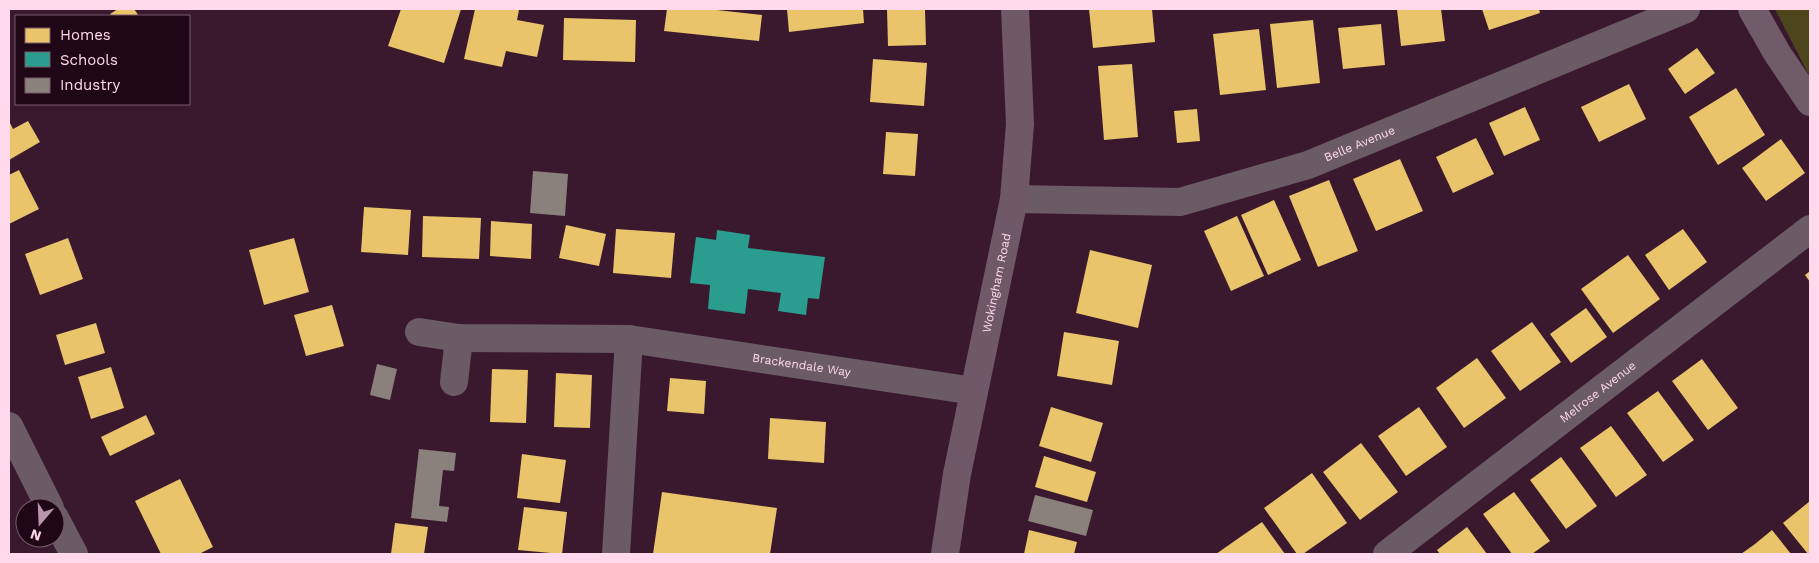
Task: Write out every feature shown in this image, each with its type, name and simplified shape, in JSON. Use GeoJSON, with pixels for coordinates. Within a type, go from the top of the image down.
{"type":"FeatureCollection","features":[{"type":"Feature","properties":{"kind":"main road","name":"Wokingham Road"},"geometry":{"type":"LineString","coordinates":[[945,554],[957,474],[1014,199],[1020,124],[1015,9]]}},
{"type":"Feature","properties":{"kind":"street","name":"Belle Avenue"},"geometry":{"type":"LineString","coordinates":[[1014,199],[1180,202],[1308,165],[1686,9]]}},
{"type":"Feature","properties":{"kind":"street"},"geometry":{"type":"LineString","coordinates":[[1752,9],[1776,53],[1810,102]]}},
{"type":"Feature","properties":{"kind":"street","name":"Melrose Avenue"},"geometry":{"type":"LineString","coordinates":[[1387,554],[1810,229]]}},
{"type":"Feature","properties":{"kind":"street","name":"Brackendale Way"},"geometry":{"type":"LineString","coordinates":[[419,332],[459,338],[629,339],[974,391]]}},
{"type":"Feature","properties":{"kind":"street"},"geometry":{"type":"LineString","coordinates":[[454,382],[459,338]]}},
{"type":"Feature","properties":{"kind":"street"},"geometry":{"type":"LineString","coordinates":[[616,554],[629,339]]}},
{"type":"Feature","properties":{"kind":"street"},"geometry":{"type":"LineString","coordinates":[[9,426],[45,498]]}},
{"type":"Feature","properties":{"kind":"street"},"geometry":{"type":"LineString","coordinates":[[65,537],[74,554]]}},
{"type":"Feature","properties":{"kind":"shaded area"},"geometry":{"type":"Polygon","coordinates":[[[1775,9],[1810,9],[1810,77],[1775,9]]]}},
{"type":"Feature","properties":{"kind":"building: Homes"},"geometry":{"type":"Polygon","coordinates":[[[118,9],[134,9],[138,15],[111,15],[118,9]]]}},
{"type":"Feature","properties":{"kind":"building: Homes"},"geometry":{"type":"Polygon","coordinates":[[[401,9],[461,9],[444,63],[388,46],[401,9]]]}},
{"type":"Feature","properties":{"kind":"building: Homes"},"geometry":{"type":"Polygon","coordinates":[[[475,9],[519,10],[517,20],[544,25],[537,57],[506,51],[502,67],[464,59],[475,9]]]}},
{"type":"Feature","properties":{"kind":"building: Homes"},"geometry":{"type":"Polygon","coordinates":[[[667,9],[708,9],[762,15],[759,41],[664,31],[667,9]]]}},
{"type":"Feature","properties":{"kind":"building: Homes"},"geometry":{"type":"Polygon","coordinates":[[[787,9],[863,9],[864,23],[789,32],[787,9]]]}},
{"type":"Feature","properties":{"kind":"building: Homes"},"geometry":{"type":"Polygon","coordinates":[[[887,9],[925,9],[926,45],[888,46],[887,9]]]}},
{"type":"Feature","properties":{"kind":"building: Homes"},"geometry":{"type":"Polygon","coordinates":[[[1089,9],[1152,9],[1155,42],[1093,48],[1089,9]]]}},
{"type":"Feature","properties":{"kind":"building: Homes"},"geometry":{"type":"Polygon","coordinates":[[[1397,9],[1441,9],[1445,41],[1401,46],[1397,9]]]}},
{"type":"Feature","properties":{"kind":"building: Homes"},"geometry":{"type":"Polygon","coordinates":[[[1482,9],[1539,9],[1540,13],[1489,30],[1482,9]]]}},
{"type":"Feature","properties":{"kind":"building: Homes"},"geometry":{"type":"Polygon","coordinates":[[[564,18],[636,20],[635,62],[563,60],[564,18]]]}},
{"type":"Feature","properties":{"kind":"building: Homes"},"geometry":{"type":"Polygon","coordinates":[[[1313,20],[1320,83],[1277,88],[1270,24],[1313,20]]]}},
{"type":"Feature","properties":{"kind":"building: Homes"},"geometry":{"type":"Polygon","coordinates":[[[1381,24],[1385,65],[1343,69],[1338,28],[1381,24]]]}},
{"type":"Feature","properties":{"kind":"building: Homes"},"geometry":{"type":"Polygon","coordinates":[[[1259,29],[1266,90],[1220,95],[1213,34],[1259,29]]]}},
{"type":"Feature","properties":{"kind":"building: Homes"},"geometry":{"type":"Polygon","coordinates":[[[1697,48],[1715,73],[1685,94],[1668,69],[1697,48]]]}},
{"type":"Feature","properties":{"kind":"building: Homes"},"geometry":{"type":"Polygon","coordinates":[[[873,59],[927,63],[924,106],[870,102],[873,59]]]}},
{"type":"Feature","properties":{"kind":"building: Homes"},"geometry":{"type":"Polygon","coordinates":[[[1132,64],[1138,137],[1104,140],[1098,66],[1132,64]]]}},
{"type":"Feature","properties":{"kind":"building: Homes"},"geometry":{"type":"Polygon","coordinates":[[[1629,84],[1646,119],[1599,142],[1581,107],[1629,84]]]}},
{"type":"Feature","properties":{"kind":"building: Homes"},"geometry":{"type":"Polygon","coordinates":[[[1736,88],[1765,135],[1718,165],[1689,117],[1736,88]]]}},
{"type":"Feature","properties":{"kind":"building: Homes"},"geometry":{"type":"Polygon","coordinates":[[[1525,107],[1540,140],[1504,156],[1489,123],[1525,107]]]}},
{"type":"Feature","properties":{"kind":"building: Homes"},"geometry":{"type":"Polygon","coordinates":[[[1197,109],[1200,141],[1177,143],[1174,111],[1197,109]]]}},
{"type":"Feature","properties":{"kind":"building: Homes"},"geometry":{"type":"Polygon","coordinates":[[[9,121],[13,129],[28,121],[40,142],[9,160],[9,121]]]}},
{"type":"Feature","properties":{"kind":"building: Homes"},"geometry":{"type":"Polygon","coordinates":[[[886,132],[918,134],[915,176],[883,174],[886,132]]]}},
{"type":"Feature","properties":{"kind":"building: Homes"},"geometry":{"type":"Polygon","coordinates":[[[1476,138],[1494,174],[1453,193],[1436,157],[1476,138]]]}},
{"type":"Feature","properties":{"kind":"building: Homes"},"geometry":{"type":"Polygon","coordinates":[[[1781,139],[1805,173],[1766,201],[1742,168],[1781,139]]]}},
{"type":"Feature","properties":{"kind":"building: Homes"},"geometry":{"type":"Polygon","coordinates":[[[1400,159],[1423,211],[1376,231],[1353,179],[1400,159]]]}},
{"type":"Feature","properties":{"kind":"building: Homes"},"geometry":{"type":"Polygon","coordinates":[[[19,170],[39,209],[9,224],[9,175],[19,170]]]}},
{"type":"Feature","properties":{"kind":"building: Homes"},"geometry":{"type":"Polygon","coordinates":[[[1329,180],[1358,251],[1318,267],[1289,196],[1329,180]]]}},
{"type":"Feature","properties":{"kind":"building: Homes"},"geometry":{"type":"Polygon","coordinates":[[[1274,200],[1301,260],[1268,275],[1241,215],[1274,200]]]}},
{"type":"Feature","properties":{"kind":"building: Homes"},"geometry":{"type":"Polygon","coordinates":[[[364,207],[411,210],[408,255],[361,252],[364,207]]]}},
{"type":"Feature","properties":{"kind":"building: Homes"},"geometry":{"type":"Polygon","coordinates":[[[423,216],[481,218],[479,259],[422,257],[423,216]]]}},
{"type":"Feature","properties":{"kind":"building: Homes"},"geometry":{"type":"Polygon","coordinates":[[[1237,216],[1264,276],[1231,291],[1204,231],[1237,216]]]}},
{"type":"Feature","properties":{"kind":"building: Homes"},"geometry":{"type":"Polygon","coordinates":[[[491,221],[532,224],[531,259],[490,256],[491,221]]]}},
{"type":"Feature","properties":{"kind":"building: Homes"},"geometry":{"type":"Polygon","coordinates":[[[566,225],[606,234],[599,266],[559,258],[566,225]]]}},
{"type":"Feature","properties":{"kind":"building: Homes"},"geometry":{"type":"Polygon","coordinates":[[[616,229],[675,233],[671,278],[613,273],[616,229]]]}},
{"type":"Feature","properties":{"kind":"building: Homes"},"geometry":{"type":"Polygon","coordinates":[[[1683,229],[1707,262],[1669,290],[1645,255],[1683,229]]]}},
{"type":"Feature","properties":{"kind":"building: Homes"},"geometry":{"type":"Polygon","coordinates":[[[68,238],[83,279],[40,295],[25,254],[68,238]]]}},
{"type":"Feature","properties":{"kind":"building: Homes"},"geometry":{"type":"Polygon","coordinates":[[[294,238],[309,292],[264,305],[249,250],[294,238]]]}},
{"type":"Feature","properties":{"kind":"building: Homes"},"geometry":{"type":"Polygon","coordinates":[[[1090,250],[1152,265],[1138,328],[1076,313],[1090,250]]]}},
{"type":"Feature","properties":{"kind":"building: Homes"},"geometry":{"type":"Polygon","coordinates":[[[1628,255],[1660,299],[1613,333],[1581,289],[1628,255]]]}},
{"type":"Feature","properties":{"kind":"building: Homes"},"geometry":{"type":"Polygon","coordinates":[[[1810,271],[1810,282],[1805,275],[1810,271]]]}},
{"type":"Feature","properties":{"kind":"building: Homes"},"geometry":{"type":"Polygon","coordinates":[[[332,305],[344,346],[306,356],[294,315],[332,305]]]}},
{"type":"Feature","properties":{"kind":"building: Homes"},"geometry":{"type":"Polygon","coordinates":[[[1586,308],[1607,337],[1571,363],[1550,334],[1586,308]]]}},
{"type":"Feature","properties":{"kind":"building: Homes"},"geometry":{"type":"Polygon","coordinates":[[[1532,322],[1561,362],[1520,391],[1491,351],[1532,322]]]}},
{"type":"Feature","properties":{"kind":"building: Homes"},"geometry":{"type":"Polygon","coordinates":[[[96,323],[105,353],[65,365],[56,335],[96,323]]]}},
{"type":"Feature","properties":{"kind":"building: Homes"},"geometry":{"type":"Polygon","coordinates":[[[1064,332],[1119,341],[1112,385],[1057,376],[1064,332]]]}},
{"type":"Feature","properties":{"kind":"building: Homes"},"geometry":{"type":"Polygon","coordinates":[[[1477,358],[1506,398],[1464,428],[1436,388],[1477,358]]]}},
{"type":"Feature","properties":{"kind":"building: Homes"},"geometry":{"type":"Polygon","coordinates":[[[1702,359],[1738,408],[1708,430],[1672,381],[1702,359]]]}},
{"type":"Feature","properties":{"kind":"building: Homes"},"geometry":{"type":"Polygon","coordinates":[[[111,367],[124,408],[91,419],[78,377],[111,367]]]}},
{"type":"Feature","properties":{"kind":"building: Homes"},"geometry":{"type":"Polygon","coordinates":[[[492,369],[528,370],[526,423],[490,422],[492,369]]]}},
{"type":"Feature","properties":{"kind":"building: Homes"},"geometry":{"type":"Polygon","coordinates":[[[556,373],[592,375],[590,428],[554,427],[556,373]]]}},
{"type":"Feature","properties":{"kind":"building: Homes"},"geometry":{"type":"Polygon","coordinates":[[[670,378],[706,381],[704,414],[667,411],[670,378]]]}},
{"type":"Feature","properties":{"kind":"building: Homes"},"geometry":{"type":"Polygon","coordinates":[[[1658,391],[1694,440],[1663,462],[1627,413],[1658,391]]]}},
{"type":"Feature","properties":{"kind":"building: Homes"},"geometry":{"type":"Polygon","coordinates":[[[1051,407],[1103,423],[1091,462],[1039,446],[1051,407]]]}},
{"type":"Feature","properties":{"kind":"building: Homes"},"geometry":{"type":"Polygon","coordinates":[[[1419,407],[1447,447],[1406,476],[1378,436],[1419,407]]]}},
{"type":"Feature","properties":{"kind":"building: Homes"},"geometry":{"type":"Polygon","coordinates":[[[146,415],[155,434],[110,456],[101,437],[146,415]]]}},
{"type":"Feature","properties":{"kind":"building: Homes"},"geometry":{"type":"Polygon","coordinates":[[[770,418],[826,422],[824,463],[768,459],[770,418]]]}},
{"type":"Feature","properties":{"kind":"building: Homes"},"geometry":{"type":"Polygon","coordinates":[[[1611,426],[1647,475],[1616,497],[1580,448],[1611,426]]]}},
{"type":"Feature","properties":{"kind":"building: Homes"},"geometry":{"type":"Polygon","coordinates":[[[1361,443],[1398,492],[1360,520],[1323,472],[1361,443]]]}},
{"type":"Feature","properties":{"kind":"building: Homes"},"geometry":{"type":"Polygon","coordinates":[[[522,454],[566,460],[560,503],[517,498],[522,454]]]}},
{"type":"Feature","properties":{"kind":"building: Homes"},"geometry":{"type":"Polygon","coordinates":[[[1044,456],[1096,472],[1087,502],[1035,487],[1044,456]]]}},
{"type":"Feature","properties":{"kind":"building: Homes"},"geometry":{"type":"Polygon","coordinates":[[[1561,457],[1597,506],[1566,529],[1530,480],[1561,457]]]}},
{"type":"Feature","properties":{"kind":"building: Homes"},"geometry":{"type":"Polygon","coordinates":[[[1312,473],[1347,523],[1303,554],[1297,554],[1264,508],[1312,473]]]}},
{"type":"Feature","properties":{"kind":"building: Homes"},"geometry":{"type":"Polygon","coordinates":[[[180,479],[213,547],[199,554],[161,554],[135,501],[180,479]]]}},
{"type":"Feature","properties":{"kind":"building: Homes"},"geometry":{"type":"Polygon","coordinates":[[[662,492],[777,508],[770,554],[653,554],[662,492]]]}},
{"type":"Feature","properties":{"kind":"building: Homes"},"geometry":{"type":"Polygon","coordinates":[[[1514,492],[1550,541],[1532,554],[1512,554],[1483,514],[1514,492]]]}},
{"type":"Feature","properties":{"kind":"building: Homes"},"geometry":{"type":"Polygon","coordinates":[[[1810,501],[1810,554],[1808,554],[1783,523],[1810,501]]]}},
{"type":"Feature","properties":{"kind":"building: Homes"},"geometry":{"type":"Polygon","coordinates":[[[524,507],[567,512],[562,554],[518,550],[524,507]]]}},
{"type":"Feature","properties":{"kind":"building: Homes"},"geometry":{"type":"Polygon","coordinates":[[[1262,522],[1285,554],[1216,554],[1236,540],[1262,522]]]}},
{"type":"Feature","properties":{"kind":"building: Homes"},"geometry":{"type":"Polygon","coordinates":[[[395,523],[428,527],[424,554],[391,554],[395,523]]]}},
{"type":"Feature","properties":{"kind":"building: Homes"},"geometry":{"type":"Polygon","coordinates":[[[1467,527],[1487,554],[1440,554],[1437,550],[1467,527]]]}},
{"type":"Feature","properties":{"kind":"building: Homes"},"geometry":{"type":"Polygon","coordinates":[[[1029,530],[1077,542],[1074,554],[1024,554],[1029,530]]]}},
{"type":"Feature","properties":{"kind":"building: Homes"},"geometry":{"type":"Polygon","coordinates":[[[1772,530],[1791,554],[1741,554],[1755,544],[1772,530]]]}},
{"type":"Feature","properties":{"kind":"building: Schools"},"geometry":{"type":"Polygon","coordinates":[[[717,230],[750,235],[748,248],[825,257],[819,299],[808,298],[806,315],[778,311],[781,293],[748,289],[745,314],[708,309],[710,285],[690,283],[696,237],[716,240],[717,230]]]}},
{"type":"Feature","properties":{"kind":"building: Industry"},"geometry":{"type":"Polygon","coordinates":[[[533,171],[568,174],[565,216],[530,213],[533,171]]]}},
{"type":"Feature","properties":{"kind":"building: Industry"},"geometry":{"type":"Polygon","coordinates":[[[377,364],[397,369],[390,400],[370,395],[377,364]]]}},
{"type":"Feature","properties":{"kind":"building: Industry"},"geometry":{"type":"Polygon","coordinates":[[[419,449],[456,453],[454,471],[443,470],[439,506],[449,507],[447,522],[411,518],[419,449]]]}},
{"type":"Feature","properties":{"kind":"building: Industry"},"geometry":{"type":"Polygon","coordinates":[[[1035,495],[1093,510],[1086,536],[1028,521],[1035,495]]]}}]}
